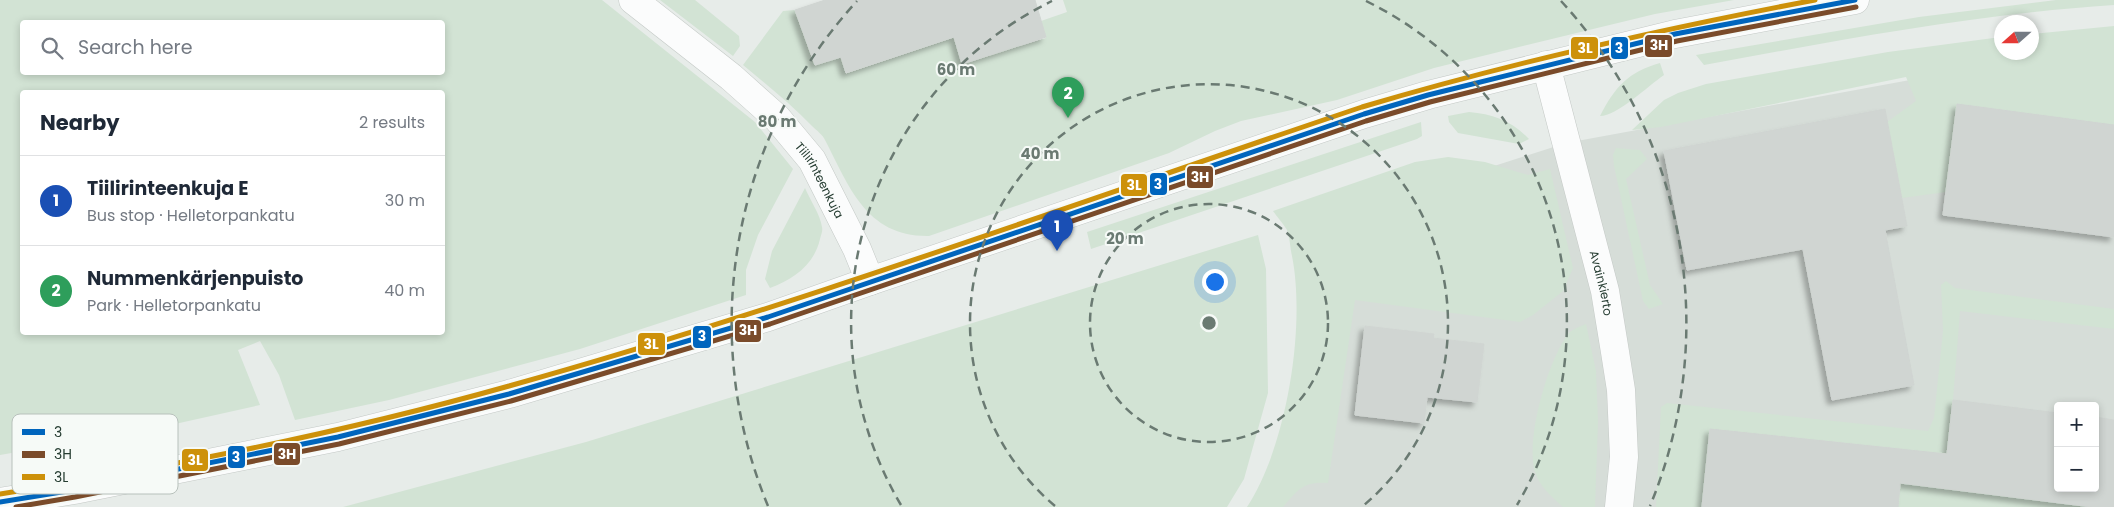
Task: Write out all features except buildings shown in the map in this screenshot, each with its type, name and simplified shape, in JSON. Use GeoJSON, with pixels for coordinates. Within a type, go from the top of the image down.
{"type":"FeatureCollection","features":[{"type":"Feature","properties":{"kind":"street","name":"Tiilirinteenkuja"},"geometry":{"type":"LineString","coordinates":[[633,0],[731,77],[777,118],[812,160],[857,249],[870,281]]}},
{"type":"Feature","properties":{"kind":"street"},"geometry":{"type":"LineString","coordinates":[[178,469],[338,437],[509,394],[768,317],[1364,114],[1546,65],[1675,34],[1856,0]]}},
{"type":"Feature","properties":{"kind":"street","name":"Avainkierto"},"geometry":{"type":"LineString","coordinates":[[1546,65],[1605,291],[1621,390],[1624,457],[1619,507]]}},
{"type":"Feature","properties":{"kind":"street"},"geometry":{"type":"LineString","coordinates":[[0,502],[49,494]]}},
{"type":"Feature","properties":{"kind":"shaded area"},"geometry":{"type":"Polygon","coordinates":[[[2114,57],[2114,507],[1262,507],[1331,264],[1463,176],[1566,143],[2019,60],[2114,57]]]}},
{"type":"Feature","properties":{"kind":"green space"},"geometry":{"type":"Polygon","coordinates":[[[0,0],[602,0],[755,122],[793,169],[758,235],[746,270],[746,295],[580,349],[389,400],[295,420],[279,375],[260,341],[238,350],[260,405],[178,423],[178,414],[12,414],[12,453],[0,455],[0,0]]]}},
{"type":"Feature","properties":{"kind":"green space"},"geometry":{"type":"Polygon","coordinates":[[[660,0],[695,0],[739,36],[740,46],[733,56],[660,0]]]}},
{"type":"Feature","properties":{"kind":"green space"},"geometry":{"type":"Polygon","coordinates":[[[1063,0],[1734,0],[1655,14],[1527,45],[1434,68],[1337,100],[1241,121],[1169,153],[929,236],[907,234],[890,228],[875,218],[862,206],[852,191],[823,136],[787,102],[743,65],[783,11],[795,10],[815,65],[841,57],[847,73],[954,37],[963,64],[997,53],[992,35],[1014,28],[1020,46],[1046,38],[1041,21],[1067,12],[1063,0]]]}},
{"type":"Feature","properties":{"kind":"green space"},"geometry":{"type":"Polygon","coordinates":[[[2056,0],[2114,0],[2114,5],[1994,15],[1994,17],[1857,37],[1704,65],[1696,55],[1919,17],[2056,0]]]}},
{"type":"Feature","properties":{"kind":"green space"},"geometry":{"type":"Polygon","coordinates":[[[2114,26],[2114,125],[1958,104],[1946,192],[1902,198],[1887,122],[1916,101],[1906,77],[1661,127],[1632,130],[1664,100],[1678,93],[1706,84],[1888,52],[1994,38],[1994,60],[2039,60],[2039,33],[2114,26]]]}},
{"type":"Feature","properties":{"kind":"green space"},"geometry":{"type":"Polygon","coordinates":[[[1660,63],[1664,75],[1624,106],[1607,115],[1600,116],[1611,97],[1624,82],[1639,71],[1660,63]]]}},
{"type":"Feature","properties":{"kind":"green space"},"geometry":{"type":"Polygon","coordinates":[[[1469,112],[1494,117],[1509,123],[1529,139],[1519,144],[1458,133],[1449,122],[1448,116],[1469,112]]]}},
{"type":"Feature","properties":{"kind":"green space"},"geometry":{"type":"Polygon","coordinates":[[[1421,122],[1422,136],[1417,139],[1091,249],[1087,232],[1421,122]]]}},
{"type":"Feature","properties":{"kind":"green space"},"geometry":{"type":"Polygon","coordinates":[[[1616,148],[1640,150],[1647,159],[1626,179],[1650,285],[1663,304],[1649,309],[1643,301],[1614,166],[1613,155],[1616,148]]]}},
{"type":"Feature","properties":{"kind":"green space"},"geometry":{"type":"Polygon","coordinates":[[[1448,157],[1485,162],[1528,175],[1550,169],[1573,268],[1563,291],[1533,315],[1520,322],[1355,300],[1328,483],[1307,485],[1283,507],[1247,507],[1261,482],[1283,419],[1290,385],[1294,350],[1296,284],[1289,236],[1287,230],[1273,211],[1415,162],[1448,157]]]}},
{"type":"Feature","properties":{"kind":"green space"},"geometry":{"type":"Polygon","coordinates":[[[805,188],[822,227],[817,248],[808,264],[802,270],[770,288],[765,279],[772,251],[805,188]]]}},
{"type":"Feature","properties":{"kind":"green space"},"geometry":{"type":"Polygon","coordinates":[[[1258,235],[1266,269],[1268,393],[1244,479],[1227,507],[343,507],[586,442],[1258,235]]]}},
{"type":"Feature","properties":{"kind":"green space"},"geometry":{"type":"Polygon","coordinates":[[[1946,281],[1955,288],[2114,309],[2114,329],[1960,311],[1953,400],[1943,488],[2092,507],[1898,507],[1904,449],[1710,429],[1702,507],[1656,507],[1661,407],[1667,403],[1928,431],[1934,418],[1943,331],[1941,285],[1946,281]]]}},
{"type":"Feature","properties":{"kind":"green space"},"geometry":{"type":"Polygon","coordinates":[[[1586,324],[1596,371],[1598,422],[1595,507],[1563,507],[1546,491],[1537,477],[1533,458],[1533,440],[1540,400],[1553,361],[1569,333],[1586,324]]]}},
{"type":"Feature","properties":{"kind":"transit line","name":"3L"},"geometry":{"type":"LineString","coordinates":[[178,463],[256,448],[383,419],[509,386],[616,355],[830,288],[1362,107],[1418,91],[1530,61],[1700,23],[1815,0]]}},
{"type":"Feature","properties":{"kind":"transit line","name":"3"},"geometry":{"type":"LineString","coordinates":[[178,469],[338,437],[509,394],[768,317],[1364,114],[1428,95],[1675,34],[1855,0]]}},
{"type":"Feature","properties":{"kind":"transit line","name":"3H"},"geometry":{"type":"LineString","coordinates":[[178,476],[339,444],[511,401],[770,324],[1366,121],[1430,102],[1677,41],[1856,7]]}},
{"type":"Feature","properties":{"kind":"transit line","name":"3L"},"geometry":{"type":"LineString","coordinates":[[0,494],[12,492]]}},
{"type":"Feature","properties":{"kind":"transit line","name":"3"},"geometry":{"type":"LineString","coordinates":[[0,502],[49,494]]}},
{"type":"Feature","properties":{"kind":"transit line","name":"3H"},"geometry":{"type":"LineString","coordinates":[[16,507],[90,494]]}},
{"type":"Feature","properties":{"kind":"place","name":"Nummenkärjenpuisto"},"geometry":{"type":"Point","coordinates":[1068,118]}},
{"type":"Feature","properties":{"kind":"place","name":"Tiilirinteenkuja E"},"geometry":{"type":"Point","coordinates":[1057,251]}}]}
